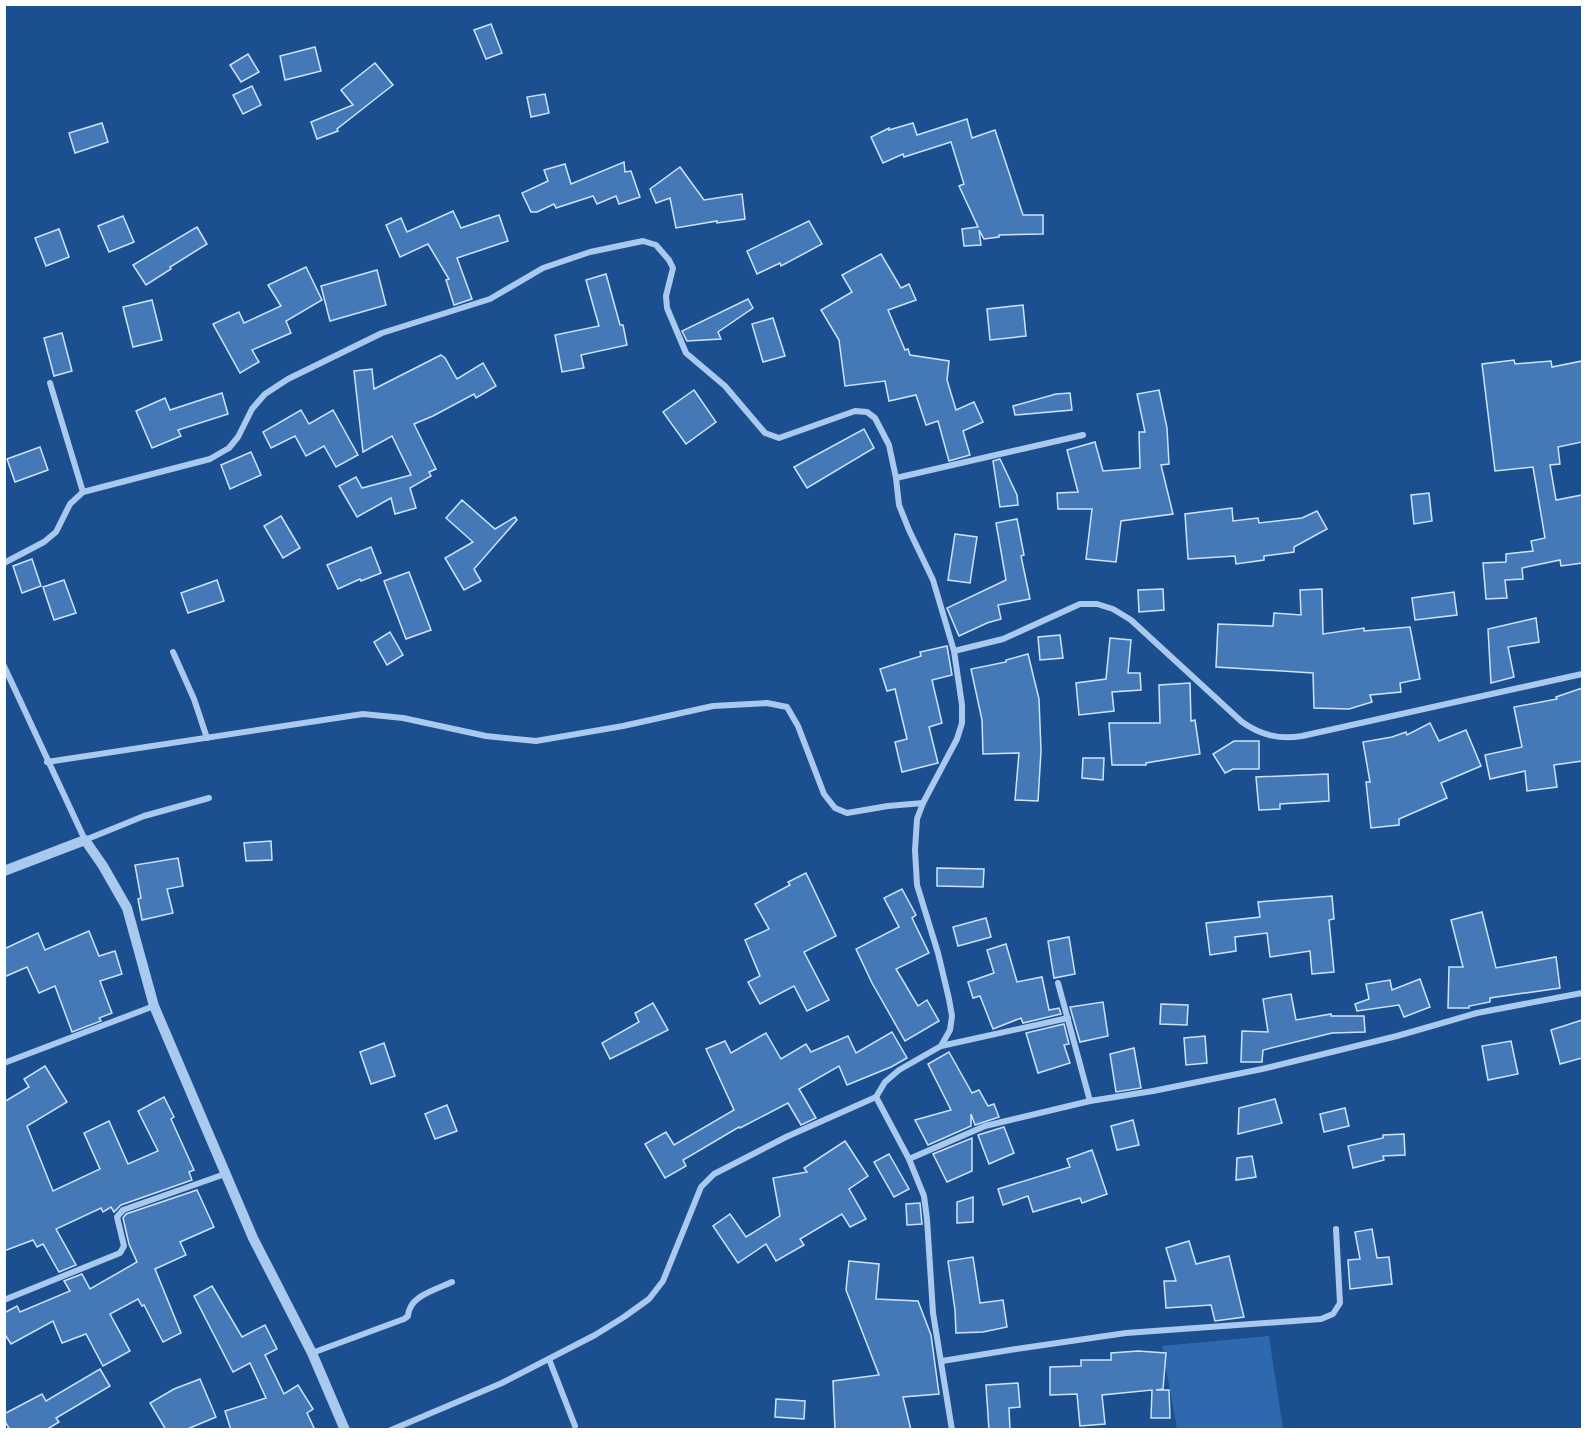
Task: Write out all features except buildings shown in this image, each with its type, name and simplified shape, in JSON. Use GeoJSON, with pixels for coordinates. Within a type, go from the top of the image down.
{"type":"FeatureCollection","features":[{"type":"Feature","properties":{"kind":"street"},"geometry":{"type":"LineString","coordinates":[[4,563],[44,542],[56,532],[70,504],[83,492],[210,459],[221,454],[238,437],[252,409],[265,394],[288,379],[382,333],[490,299],[543,268],[573,257],[643,241],[656,245],[673,268],[666,296],[667,308],[686,354],[724,386],[765,433],[779,438],[855,411],[867,412],[875,418],[889,445],[899,505],[933,580],[954,651],[962,705],[962,723],[957,739],[917,819],[915,849],[917,885],[938,953],[951,1016],[950,1030],[941,1046]]}},
{"type":"Feature","properties":{"kind":"street"},"geometry":{"type":"LineString","coordinates":[[50,383],[83,492]]}},
{"type":"Feature","properties":{"kind":"street"},"geometry":{"type":"LineString","coordinates":[[896,478],[1083,435]]}},
{"type":"Feature","properties":{"kind":"street"},"geometry":{"type":"LineString","coordinates":[[954,651],[1003,639],[1080,604],[1097,604],[1113,609],[1131,620],[1242,722],[1261,734],[1280,738],[1302,736],[1582,674]]}},
{"type":"Feature","properties":{"kind":"street"},"geometry":{"type":"LineString","coordinates":[[173,652],[194,699],[207,738]]}},
{"type":"Feature","properties":{"kind":"street"},"geometry":{"type":"LineString","coordinates":[[4,666],[85,840],[104,866],[127,908],[154,1006],[225,1174],[254,1238],[312,1353],[345,1430]]}},
{"type":"Feature","properties":{"kind":"street"},"geometry":{"type":"LineString","coordinates":[[47,762],[363,714],[403,718],[486,736],[536,741],[624,726],[713,706],[767,703],[787,707],[798,726],[824,794],[835,808],[847,813],[923,803]]}},
{"type":"Feature","properties":{"kind":"street"},"geometry":{"type":"LineString","coordinates":[[4,871],[144,816],[209,798]]}},
{"type":"Feature","properties":{"kind":"street"},"geometry":{"type":"LineString","coordinates":[[1058,983],[1090,1101]]}},
{"type":"Feature","properties":{"kind":"street"},"geometry":{"type":"LineString","coordinates":[[909,1159],[985,1126],[1090,1101],[1154,1091],[1262,1069],[1396,1036],[1477,1013],[1582,993]]}},
{"type":"Feature","properties":{"kind":"street"},"geometry":{"type":"LineString","coordinates":[[4,1063],[154,1006]]}},
{"type":"Feature","properties":{"kind":"street"},"geometry":{"type":"LineString","coordinates":[[391,1430],[502,1383],[605,1329],[649,1299],[663,1281],[700,1187],[714,1174],[786,1137],[876,1097],[885,1082],[899,1070],[941,1046],[1068,1018]]}},
{"type":"Feature","properties":{"kind":"street"},"geometry":{"type":"LineString","coordinates":[[876,1097],[909,1159],[924,1196],[933,1313],[952,1430]]}},
{"type":"Feature","properties":{"kind":"street"},"geometry":{"type":"LineString","coordinates":[[4,1300],[120,1253],[124,1246],[117,1217],[123,1210],[225,1174]]}},
{"type":"Feature","properties":{"kind":"street"},"geometry":{"type":"LineString","coordinates":[[942,1361],[1016,1348],[1126,1334],[1321,1319],[1333,1314],[1340,1303],[1336,1230]]}},
{"type":"Feature","properties":{"kind":"street"},"geometry":{"type":"LineString","coordinates":[[312,1353],[404,1319],[408,1316],[408,1308],[414,1300],[452,1282]]}},
{"type":"Feature","properties":{"kind":"street"},"geometry":{"type":"LineString","coordinates":[[549,1359],[575,1426]]}},
{"type":"Feature","properties":{"kind":"shaded area"},"geometry":{"type":"Polygon","coordinates":[[[1269,1336],[1283,1429],[1177,1429],[1162,1346],[1269,1336]]]}}]}
